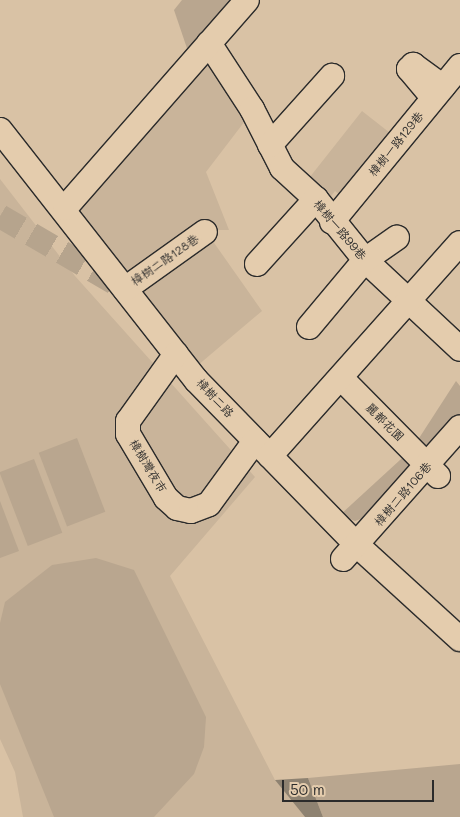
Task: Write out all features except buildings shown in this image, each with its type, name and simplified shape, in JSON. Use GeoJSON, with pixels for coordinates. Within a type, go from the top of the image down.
{"type":"FeatureCollection","features":[{"type":"Feature","properties":{"kind":"street"},"geometry":{"type":"LineString","coordinates":[[65,208],[247,0]]}},
{"type":"Feature","properties":{"kind":"street","name":"樟樹一路99巷"},"geometry":{"type":"LineString","coordinates":[[210,43],[282,168],[316,199],[332,222],[365,260],[409,304],[460,349]]}},
{"type":"Feature","properties":{"kind":"street","name":"樟樹一路129巷"},"geometry":{"type":"LineString","coordinates":[[332,222],[437,91],[460,66]]}},
{"type":"Feature","properties":{"kind":"street"},"geometry":{"type":"LineString","coordinates":[[270,145],[332,76]]}},
{"type":"Feature","properties":{"kind":"street","name":"樟樹二路"},"geometry":{"type":"LineString","coordinates":[[0,130],[8,156],[65,208],[176,354],[263,448],[351,552],[460,639]]}},
{"type":"Feature","properties":{"kind":"street"},"geometry":{"type":"LineString","coordinates":[[257,264],[316,199]]}},
{"type":"Feature","properties":{"kind":"street","name":"樟樹二路128巷"},"geometry":{"type":"LineString","coordinates":[[125,288],[205,232]]}},
{"type":"Feature","properties":{"kind":"street"},"geometry":{"type":"LineString","coordinates":[[309,327],[365,260],[397,238]]}},
{"type":"Feature","properties":{"kind":"street"},"geometry":{"type":"LineString","coordinates":[[263,448],[341,378],[409,304],[460,243]]}},
{"type":"Feature","properties":{"kind":"street","name":"樟樹灣夜市"},"geometry":{"type":"LineString","coordinates":[[176,354],[128,421],[128,434],[166,498],[177,508],[191,511],[209,504],[263,448]]}},
{"type":"Feature","properties":{"kind":"street","name":"麗都花園"},"geometry":{"type":"LineString","coordinates":[[341,378],[433,471]]}},
{"type":"Feature","properties":{"kind":"street","name":"樟樹二路106巷"},"geometry":{"type":"LineString","coordinates":[[351,552],[433,471],[460,427]]}},
{"type":"Feature","properties":{"kind":"shaded area"},"geometry":{"type":"Polygon","coordinates":[[[182,0],[247,0],[192,63],[174,10],[182,0]]]}},
{"type":"Feature","properties":{"kind":"shaded area"},"geometry":{"type":"Polygon","coordinates":[[[209,57],[248,117],[206,172],[229,230],[205,230],[262,311],[197,366],[76,208],[209,57]]]}},
{"type":"Feature","properties":{"kind":"shaded area"},"geometry":{"type":"Polygon","coordinates":[[[362,111],[399,140],[349,202],[335,191],[322,208],[302,187],[362,111]]]}},
{"type":"Feature","properties":{"kind":"shaded area"},"geometry":{"type":"Polygon","coordinates":[[[0,179],[75,276],[255,477],[170,576],[275,780],[305,817],[23,817],[15,772],[0,739],[0,179]]]}},
{"type":"Feature","properties":{"kind":"shaded area"},"geometry":{"type":"Polygon","coordinates":[[[456,381],[460,386],[460,414],[369,516],[355,521],[340,515],[412,449],[456,381]]]}},
{"type":"Feature","properties":{"kind":"shaded area"},"geometry":{"type":"Polygon","coordinates":[[[77,438],[105,512],[67,526],[39,453],[77,438]]]}},
{"type":"Feature","properties":{"kind":"shaded area"},"geometry":{"type":"Polygon","coordinates":[[[34,459],[62,533],[28,546],[0,472],[34,459]]]}},
{"type":"Feature","properties":{"kind":"shaded area"},"geometry":{"type":"Polygon","coordinates":[[[0,501],[19,551],[0,558],[0,501]]]}},
{"type":"Feature","properties":{"kind":"shaded area"},"geometry":{"type":"Polygon","coordinates":[[[96,558],[134,570],[206,717],[204,747],[194,774],[154,817],[54,817],[0,684],[0,623],[5,602],[52,565],[96,558]]]}},
{"type":"Feature","properties":{"kind":"shaded area"},"geometry":{"type":"Polygon","coordinates":[[[460,764],[460,817],[323,817],[308,778],[460,764]]]}},
{"type":"Feature","properties":{"kind":"shaded area"},"geometry":{"type":"Polygon","coordinates":[[[308,778],[323,817],[305,817],[275,780],[308,778]]]}},
{"type":"Feature","properties":{"kind":"tunnel"},"geometry":{"type":"LineString","coordinates":[[0,216],[125,289]]}}]}
